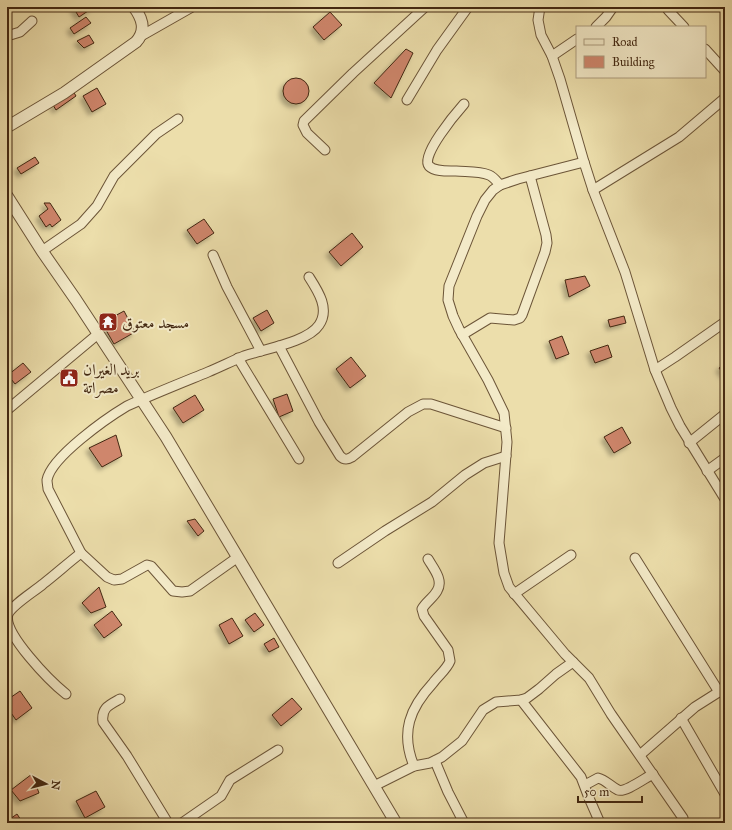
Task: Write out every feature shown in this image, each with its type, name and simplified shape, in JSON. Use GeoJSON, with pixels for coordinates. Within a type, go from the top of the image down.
{"type":"FeatureCollection","features":[{"type":"Feature","properties":{"kind":"street"},"geometry":{"type":"LineString","coordinates":[[134,7],[142,20],[143,27],[141,36]]}},
{"type":"Feature","properties":{"kind":"street"},"geometry":{"type":"LineString","coordinates":[[7,128],[64,93],[134,44],[141,36],[192,7]]}},
{"type":"Feature","properties":{"kind":"street"},"geometry":{"type":"LineString","coordinates":[[325,150],[307,133],[303,125],[304,121],[363,63],[425,7]]}},
{"type":"Feature","properties":{"kind":"street"},"geometry":{"type":"LineString","coordinates":[[407,100],[437,50],[468,7]]}},
{"type":"Feature","properties":{"kind":"street"},"geometry":{"type":"LineString","coordinates":[[540,7],[538,20],[542,35],[552,56],[560,79],[593,190],[625,272],[654,370],[689,443],[725,499]]}},
{"type":"Feature","properties":{"kind":"street"},"geometry":{"type":"LineString","coordinates":[[597,26],[613,7]]}},
{"type":"Feature","properties":{"kind":"street"},"geometry":{"type":"LineString","coordinates":[[668,10],[683,26]]}},
{"type":"Feature","properties":{"kind":"street"},"geometry":{"type":"LineString","coordinates":[[7,36],[20,32],[32,21]]}},
{"type":"Feature","properties":{"kind":"street"},"geometry":{"type":"LineString","coordinates":[[552,56],[576,40]]}},
{"type":"Feature","properties":{"kind":"street"},"geometry":{"type":"LineString","coordinates":[[706,51],[725,70]]}},
{"type":"Feature","properties":{"kind":"street"},"geometry":{"type":"LineString","coordinates":[[593,190],[679,137],[725,98]]}},
{"type":"Feature","properties":{"kind":"street"},"geometry":{"type":"LineString","coordinates":[[464,104],[445,128],[428,156],[427,162],[429,166],[438,170],[483,173],[491,176],[500,185]]}},
{"type":"Feature","properties":{"kind":"street"},"geometry":{"type":"LineString","coordinates":[[42,251],[81,224],[97,206],[114,176],[156,134],[178,119]]}},
{"type":"Feature","properties":{"kind":"street"},"geometry":{"type":"LineString","coordinates":[[584,162],[500,185],[489,194],[479,211],[449,286],[448,293],[450,307],[462,335],[499,401],[504,413],[506,428],[506,456],[499,543],[504,574],[509,587],[573,662],[589,678],[611,714],[683,818]]}},
{"type":"Feature","properties":{"kind":"street"},"geometry":{"type":"LineString","coordinates":[[462,335],[490,318],[514,320],[520,318],[522,315],[547,243],[530,176]]}},
{"type":"Feature","properties":{"kind":"street"},"geometry":{"type":"LineString","coordinates":[[7,196],[185,468],[396,823]]}},
{"type":"Feature","properties":{"kind":"street"},"geometry":{"type":"LineString","coordinates":[[213,255],[227,287],[261,350]]}},
{"type":"Feature","properties":{"kind":"street"},"geometry":{"type":"LineString","coordinates":[[238,557],[190,591],[174,591],[152,566],[147,565],[122,579],[114,580],[107,577],[81,552],[48,489],[47,480],[51,471],[71,448],[111,416],[141,399],[238,358],[261,350],[279,346],[314,331],[320,324],[323,316],[323,306],[321,297],[309,277]]}},
{"type":"Feature","properties":{"kind":"street"},"geometry":{"type":"LineString","coordinates":[[654,370],[676,357],[725,322]]}},
{"type":"Feature","properties":{"kind":"street"},"geometry":{"type":"LineString","coordinates":[[7,410],[98,334]]}},
{"type":"Feature","properties":{"kind":"street"},"geometry":{"type":"LineString","coordinates":[[279,346],[319,422],[342,458],[349,459],[352,457],[408,412],[423,404],[431,404],[506,428]]}},
{"type":"Feature","properties":{"kind":"street"},"geometry":{"type":"LineString","coordinates":[[238,358],[298,459]]}},
{"type":"Feature","properties":{"kind":"street"},"geometry":{"type":"LineString","coordinates":[[689,443],[725,414]]}},
{"type":"Feature","properties":{"kind":"street"},"geometry":{"type":"LineString","coordinates":[[338,563],[385,531],[432,502],[466,475],[484,463],[506,456]]}},
{"type":"Feature","properties":{"kind":"street"},"geometry":{"type":"LineString","coordinates":[[708,471],[725,458]]}},
{"type":"Feature","properties":{"kind":"street"},"geometry":{"type":"LineString","coordinates":[[66,694],[50,681],[37,666],[10,631],[7,621],[8,613],[20,601],[44,584],[81,552]]}},
{"type":"Feature","properties":{"kind":"street"},"geometry":{"type":"LineString","coordinates":[[514,594],[571,555]]}},
{"type":"Feature","properties":{"kind":"street"},"geometry":{"type":"LineString","coordinates":[[634,558],[722,690],[681,718],[640,755]]}},
{"type":"Feature","properties":{"kind":"street"},"geometry":{"type":"LineString","coordinates":[[414,766],[408,744],[409,721],[420,698],[450,661],[448,650],[424,616],[422,609],[438,591],[440,583],[438,576],[428,559]]}},
{"type":"Feature","properties":{"kind":"street"},"geometry":{"type":"LineString","coordinates":[[374,786],[414,766],[430,763],[442,757],[462,741],[486,707],[501,701],[521,700],[527,698],[573,662]]}},
{"type":"Feature","properties":{"kind":"street"},"geometry":{"type":"LineString","coordinates":[[120,699],[104,709],[102,715],[103,722],[138,772],[168,823]]}},
{"type":"Feature","properties":{"kind":"street"},"geometry":{"type":"LineString","coordinates":[[521,700],[581,777],[600,823]]}},
{"type":"Feature","properties":{"kind":"street"},"geometry":{"type":"LineString","coordinates":[[681,718],[725,794]]}},
{"type":"Feature","properties":{"kind":"street"},"geometry":{"type":"LineString","coordinates":[[182,823],[221,796],[230,780],[278,750]]}},
{"type":"Feature","properties":{"kind":"street"},"geometry":{"type":"LineString","coordinates":[[435,761],[448,792],[464,823]]}},
{"type":"Feature","properties":{"kind":"street"},"geometry":{"type":"LineString","coordinates":[[585,785],[598,778],[606,781],[618,790],[624,790],[652,774]]}},
{"type":"Feature","properties":{"kind":"building"},"geometry":{"type":"Polygon","coordinates":[[[73,7],[94,7],[79,17],[73,7]]]}},
{"type":"Feature","properties":{"kind":"building"},"geometry":{"type":"Polygon","coordinates":[[[330,12],[342,25],[324,40],[313,27],[330,12]]]}},
{"type":"Feature","properties":{"kind":"building"},"geometry":{"type":"Polygon","coordinates":[[[86,17],[91,23],[74,34],[70,28],[86,17]]]}},
{"type":"Feature","properties":{"kind":"building"},"geometry":{"type":"Polygon","coordinates":[[[89,35],[94,43],[84,48],[77,41],[89,35]]]}},
{"type":"Feature","properties":{"kind":"building"},"geometry":{"type":"Polygon","coordinates":[[[406,49],[413,53],[391,98],[374,83],[406,49]]]}},
{"type":"Feature","properties":{"kind":"building"},"geometry":{"type":"Polygon","coordinates":[[[296,78],[305,82],[309,91],[305,100],[296,104],[287,100],[283,91],[287,82],[296,78]]]}},
{"type":"Feature","properties":{"kind":"building"},"geometry":{"type":"Polygon","coordinates":[[[97,88],[106,104],[92,112],[83,96],[97,88]]]}},
{"type":"Feature","properties":{"kind":"building"},"geometry":{"type":"Polygon","coordinates":[[[73,91],[76,96],[56,110],[53,105],[73,91]]]}},
{"type":"Feature","properties":{"kind":"building"},"geometry":{"type":"Polygon","coordinates":[[[35,157],[39,163],[21,174],[17,168],[35,157]]]}},
{"type":"Feature","properties":{"kind":"building"},"geometry":{"type":"Polygon","coordinates":[[[44,203],[50,203],[61,220],[52,227],[50,224],[46,227],[39,216],[48,209],[44,203]]]}},
{"type":"Feature","properties":{"kind":"building"},"geometry":{"type":"Polygon","coordinates":[[[204,219],[214,233],[197,244],[187,230],[204,219]]]}},
{"type":"Feature","properties":{"kind":"building"},"geometry":{"type":"Polygon","coordinates":[[[352,233],[363,247],[341,266],[329,252],[352,233]]]}},
{"type":"Feature","properties":{"kind":"building"},"geometry":{"type":"Polygon","coordinates":[[[585,276],[590,286],[569,297],[565,280],[585,276]]]}},
{"type":"Feature","properties":{"kind":"building"},"geometry":{"type":"Polygon","coordinates":[[[267,310],[274,323],[261,331],[253,318],[267,310]]]}},
{"type":"Feature","properties":{"kind":"building"},"geometry":{"type":"Polygon","coordinates":[[[124,311],[135,332],[114,344],[102,323],[124,311]]]}},
{"type":"Feature","properties":{"kind":"building"},"geometry":{"type":"Polygon","coordinates":[[[624,316],[626,323],[610,327],[608,320],[624,316]]]}},
{"type":"Feature","properties":{"kind":"building"},"geometry":{"type":"Polygon","coordinates":[[[562,336],[569,354],[556,359],[549,341],[562,336]]]}},
{"type":"Feature","properties":{"kind":"building"},"geometry":{"type":"Polygon","coordinates":[[[608,345],[612,357],[595,363],[590,351],[608,345]]]}},
{"type":"Feature","properties":{"kind":"building"},"geometry":{"type":"Polygon","coordinates":[[[351,357],[366,376],[350,388],[336,369],[351,357]]]}},
{"type":"Feature","properties":{"kind":"building"},"geometry":{"type":"Polygon","coordinates":[[[23,363],[31,372],[15,384],[8,375],[23,363]]]}},
{"type":"Feature","properties":{"kind":"building"},"geometry":{"type":"Polygon","coordinates":[[[724,364],[725,365],[725,376],[719,368],[724,364]]]}},
{"type":"Feature","properties":{"kind":"building"},"geometry":{"type":"Polygon","coordinates":[[[287,394],[293,411],[279,417],[273,399],[287,394]]]}},
{"type":"Feature","properties":{"kind":"building"},"geometry":{"type":"Polygon","coordinates":[[[195,395],[204,410],[183,423],[173,408],[195,395]]]}},
{"type":"Feature","properties":{"kind":"building"},"geometry":{"type":"Polygon","coordinates":[[[622,427],[631,443],[614,453],[604,437],[622,427]]]}},
{"type":"Feature","properties":{"kind":"building"},"geometry":{"type":"Polygon","coordinates":[[[116,435],[122,456],[102,467],[89,448],[116,435]]]}},
{"type":"Feature","properties":{"kind":"building"},"geometry":{"type":"Polygon","coordinates":[[[195,519],[204,531],[198,536],[187,521],[195,519]]]}},
{"type":"Feature","properties":{"kind":"building"},"geometry":{"type":"Polygon","coordinates":[[[99,587],[106,607],[91,613],[82,603],[99,587]]]}},
{"type":"Feature","properties":{"kind":"building"},"geometry":{"type":"Polygon","coordinates":[[[112,611],[122,625],[104,638],[94,625],[112,611]]]}},
{"type":"Feature","properties":{"kind":"building"},"geometry":{"type":"Polygon","coordinates":[[[255,613],[264,625],[254,632],[245,620],[255,613]]]}},
{"type":"Feature","properties":{"kind":"building"},"geometry":{"type":"Polygon","coordinates":[[[232,618],[243,636],[229,644],[219,625],[232,618]]]}},
{"type":"Feature","properties":{"kind":"building"},"geometry":{"type":"Polygon","coordinates":[[[274,638],[279,647],[269,652],[264,644],[274,638]]]}},
{"type":"Feature","properties":{"kind":"building"},"geometry":{"type":"Polygon","coordinates":[[[20,691],[32,708],[16,720],[7,707],[7,700],[20,691]]]}},
{"type":"Feature","properties":{"kind":"building"},"geometry":{"type":"Polygon","coordinates":[[[292,698],[302,709],[281,726],[272,715],[292,698]]]}},
{"type":"Feature","properties":{"kind":"building"},"geometry":{"type":"Polygon","coordinates":[[[32,774],[39,793],[20,801],[11,790],[32,774]]]}},
{"type":"Feature","properties":{"kind":"building"},"geometry":{"type":"Polygon","coordinates":[[[96,791],[105,807],[85,818],[76,801],[96,791]]]}},
{"type":"Feature","properties":{"kind":"building"},"geometry":{"type":"Polygon","coordinates":[[[17,814],[23,823],[7,823],[7,821],[17,814]]]}},
{"type":"Feature","properties":{"kind":"place","name":"مسجد معتوق"},"geometry":{"type":"Point","coordinates":[108,322]}},
{"type":"Feature","properties":{"kind":"place","name":"بريد الغيران مصراتة"},"geometry":{"type":"Point","coordinates":[69,378]}}]}
